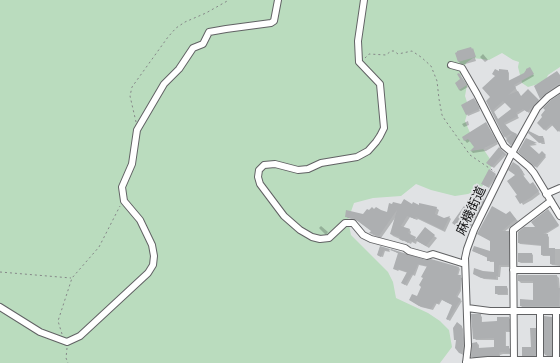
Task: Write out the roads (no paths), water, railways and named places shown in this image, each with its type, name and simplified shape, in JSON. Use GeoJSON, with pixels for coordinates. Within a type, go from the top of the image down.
{"type":"FeatureCollection","features":[{"type":"Feature","properties":{"kind":"street"},"geometry":{"type":"LineString","coordinates":[[0,307],[40,332],[67,342],[84,332],[148,273],[153,265],[154,256],[152,245],[140,220],[124,200],[122,187],[132,164],[137,130],[164,84],[179,69],[193,48],[203,44],[209,32],[271,24],[274,20],[278,0]]}},
{"type":"Feature","properties":{"kind":"street"},"geometry":{"type":"LineString","coordinates":[[364,0],[358,41],[359,62],[380,84],[384,128],[376,142],[368,151],[358,157],[321,163],[308,169],[298,170],[275,164],[264,165],[259,170],[258,176],[260,184],[284,216],[300,230],[312,237],[320,239],[329,238],[345,223],[353,223],[363,235],[370,239],[405,248],[409,251],[427,256],[433,254],[465,264]]}},
{"type":"Feature","properties":{"kind":"street"},"geometry":{"type":"LineString","coordinates":[[451,65],[462,68],[504,146],[529,167],[560,216]]}},
{"type":"Feature","properties":{"kind":"street","name":"麻機街道"},"geometry":{"type":"LineString","coordinates":[[466,363],[468,346],[465,264],[470,240],[512,153],[537,108],[548,97],[560,89]]}},
{"type":"Feature","properties":{"kind":"street"},"geometry":{"type":"LineString","coordinates":[[546,194],[560,188]]}},
{"type":"Feature","properties":{"kind":"street"},"geometry":{"type":"LineString","coordinates":[[514,362],[513,230],[551,201]]}},
{"type":"Feature","properties":{"kind":"street"},"geometry":{"type":"LineString","coordinates":[[513,270],[560,270]]}},
{"type":"Feature","properties":{"kind":"street"},"geometry":{"type":"LineString","coordinates":[[466,363],[488,360],[514,362],[558,360],[558,311],[490,312],[467,308]]}},
{"type":"Feature","properties":{"kind":"street"},"geometry":{"type":"LineString","coordinates":[[540,311],[540,360]]}}]}
